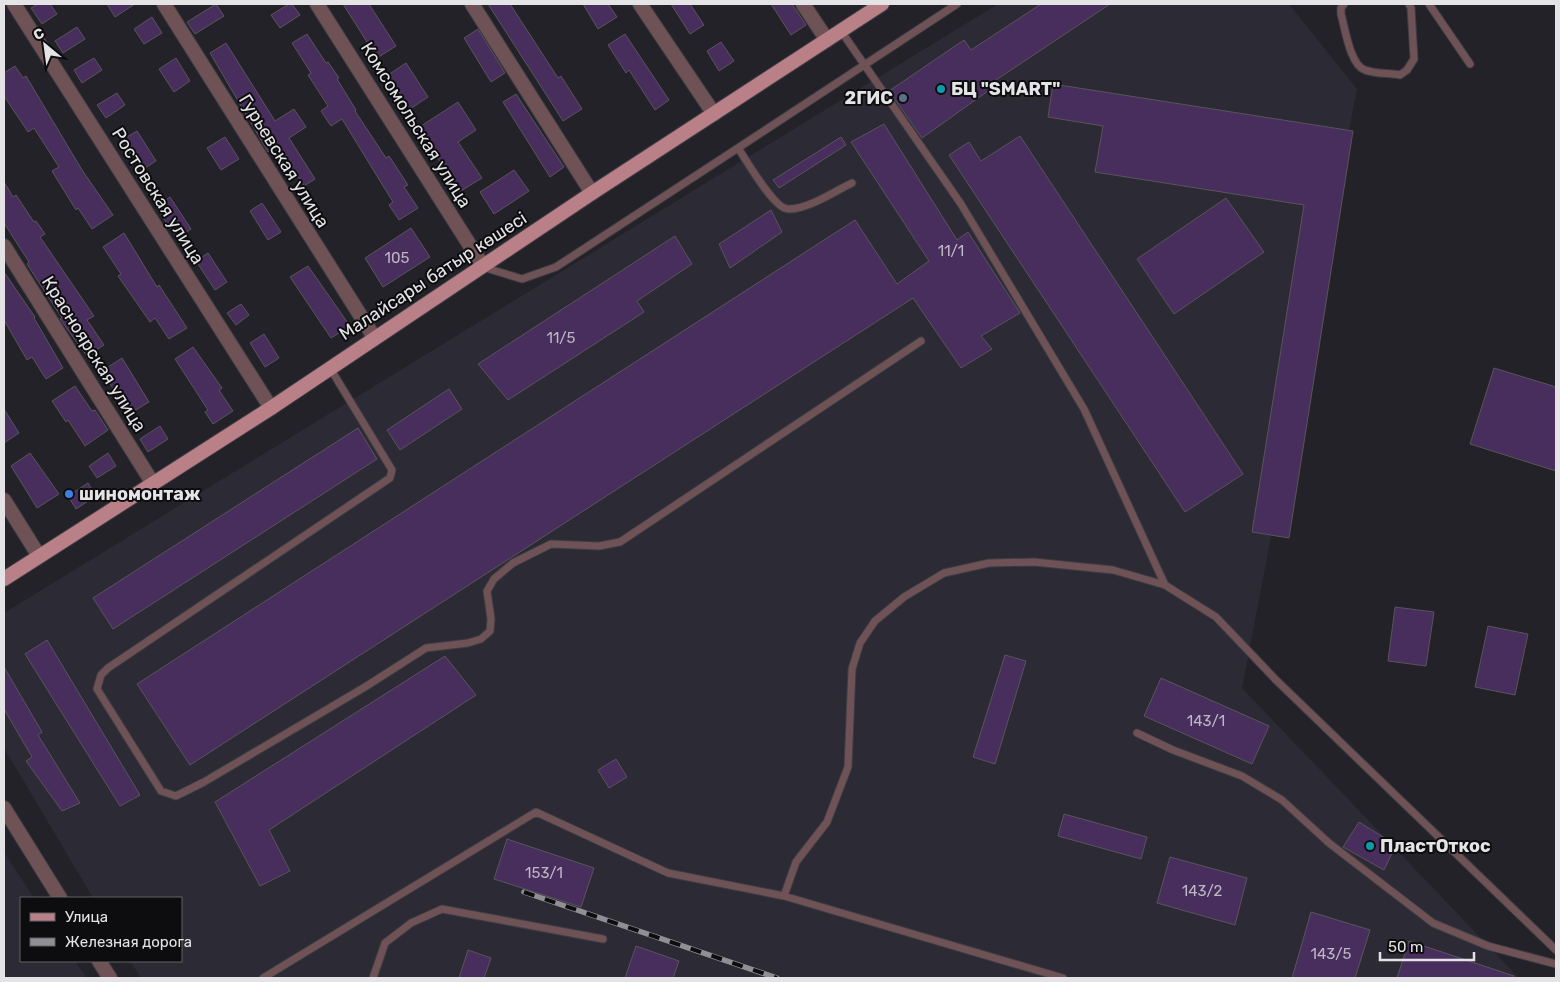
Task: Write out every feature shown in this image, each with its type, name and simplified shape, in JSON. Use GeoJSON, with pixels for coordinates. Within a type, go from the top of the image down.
{"type":"FeatureCollection","features":[{"type":"Feature","properties":{"kind":"main road","name":"Малайсары батыр көшесі"},"geometry":{"type":"LineString","coordinates":[[4,579],[152,482],[271,408],[374,337],[882,4]]}},
{"type":"Feature","properties":{"kind":"street","name":"Ростовская улица"},"geometry":{"type":"LineString","coordinates":[[14,4],[271,408]]}},
{"type":"Feature","properties":{"kind":"street","name":"Гурьевская улица"},"geometry":{"type":"LineString","coordinates":[[164,4],[374,337]]}},
{"type":"Feature","properties":{"kind":"street","name":"Комсомольская улица"},"geometry":{"type":"LineString","coordinates":[[316,4],[483,266]]}},
{"type":"Feature","properties":{"kind":"street"},"geometry":{"type":"LineString","coordinates":[[472,4],[592,193]]}},
{"type":"Feature","properties":{"kind":"street"},"geometry":{"type":"LineString","coordinates":[[640,4],[714,114]]}},
{"type":"Feature","properties":{"kind":"street"},"geometry":{"type":"LineString","coordinates":[[803,4],[826,40]]}},
{"type":"Feature","properties":{"kind":"street","name":"Красноярская улица"},"geometry":{"type":"LineString","coordinates":[[4,246],[152,482]]}},
{"type":"Feature","properties":{"kind":"street"},"geometry":{"type":"LineString","coordinates":[[4,500],[39,556]]}},
{"type":"Feature","properties":{"kind":"street"},"geometry":{"type":"LineString","coordinates":[[4,808],[59,897]]}},
{"type":"Feature","properties":{"kind":"street"},"geometry":{"type":"LineString","coordinates":[[100,962],[110,978]]}},
{"type":"Feature","properties":{"kind":"lane"},"geometry":{"type":"LineString","coordinates":[[483,266],[522,279],[556,267],[957,4]]}},
{"type":"Feature","properties":{"kind":"lane"},"geometry":{"type":"LineString","coordinates":[[1344,4],[1341,8],[1341,14],[1353,59],[1358,66],[1364,70],[1400,75],[1407,70],[1414,59],[1411,8],[1409,4]]}},
{"type":"Feature","properties":{"kind":"lane"},"geometry":{"type":"LineString","coordinates":[[1430,4],[1470,64]]}},
{"type":"Feature","properties":{"kind":"lane"},"geometry":{"type":"LineString","coordinates":[[841,31],[962,204],[1084,408],[1165,585]]}},
{"type":"Feature","properties":{"kind":"lane"},"geometry":{"type":"LineString","coordinates":[[738,148],[776,203],[786,210],[800,208],[852,183]]}},
{"type":"Feature","properties":{"kind":"lane"},"geometry":{"type":"LineString","coordinates":[[330,367],[392,470],[390,478],[124,657],[101,675],[97,689],[161,791],[176,796],[204,782],[365,687],[426,648],[468,644],[481,640],[490,631],[491,625],[487,591],[494,579],[513,563],[552,544],[599,546],[620,542],[921,341]]}},
{"type":"Feature","properties":{"kind":"lane"},"geometry":{"type":"LineString","coordinates":[[784,896],[796,862],[827,822],[848,767],[852,669],[860,643],[875,621],[904,597],[944,573],[988,563],[1034,562],[1113,570],[1165,585],[1216,617],[1283,687],[1556,950]]}},
{"type":"Feature","properties":{"kind":"lane"},"geometry":{"type":"LineString","coordinates":[[1137,733],[1173,750],[1242,776],[1282,800],[1328,843],[1433,923],[1488,946],[1556,964]]}},
{"type":"Feature","properties":{"kind":"lane"},"geometry":{"type":"LineString","coordinates":[[263,978],[536,812],[668,872],[784,896],[1063,978]]}},
{"type":"Feature","properties":{"kind":"lane"},"geometry":{"type":"LineString","coordinates":[[373,978],[385,943],[411,922],[442,909],[603,939]]}},
{"type":"Feature","properties":{"kind":"shaded area"},"geometry":{"type":"Polygon","coordinates":[[[998,4],[1289,4],[1357,89],[1242,688],[1519,978],[141,978],[131,962],[182,962],[182,897],[92,897],[4,748],[4,613],[998,4]]]}},
{"type":"Feature","properties":{"kind":"shaded area"},"geometry":{"type":"Polygon","coordinates":[[[4,852],[33,897],[20,897],[20,962],[76,962],[87,978],[4,978],[4,852]]]}},
{"type":"Feature","properties":{"kind":"building"},"geometry":{"type":"Polygon","coordinates":[[[38,4],[50,4],[57,14],[42,24],[31,8],[38,4]]]}},
{"type":"Feature","properties":{"kind":"building"},"geometry":{"type":"Polygon","coordinates":[[[107,4],[135,4],[115,17],[107,4]]]}},
{"type":"Feature","properties":{"kind":"building"},"geometry":{"type":"Polygon","coordinates":[[[216,4],[224,16],[195,34],[187,22],[216,4]]]}},
{"type":"Feature","properties":{"kind":"building"},"geometry":{"type":"Polygon","coordinates":[[[292,4],[300,15],[280,28],[271,15],[292,4]]]}},
{"type":"Feature","properties":{"kind":"building"},"geometry":{"type":"Polygon","coordinates":[[[343,4],[369,4],[396,46],[377,58],[343,4]]]}},
{"type":"Feature","properties":{"kind":"building"},"geometry":{"type":"Polygon","coordinates":[[[488,4],[510,4],[558,78],[561,76],[582,109],[563,121],[488,4]]]}},
{"type":"Feature","properties":{"kind":"building"},"geometry":{"type":"Polygon","coordinates":[[[583,4],[608,4],[617,17],[598,29],[583,4]]]}},
{"type":"Feature","properties":{"kind":"building"},"geometry":{"type":"Polygon","coordinates":[[[671,4],[690,4],[704,25],[690,34],[671,4]]]}},
{"type":"Feature","properties":{"kind":"building"},"geometry":{"type":"Polygon","coordinates":[[[771,4],[792,4],[806,25],[791,35],[771,4]]]}},
{"type":"Feature","properties":{"kind":"building"},"geometry":{"type":"Polygon","coordinates":[[[1041,4],[1110,4],[993,82],[995,86],[922,138],[889,91],[964,40],[971,50],[1041,4]]]}},
{"type":"Feature","properties":{"kind":"building"},"geometry":{"type":"Polygon","coordinates":[[[152,17],[162,33],[144,44],[134,29],[152,17]]]}},
{"type":"Feature","properties":{"kind":"building"},"geometry":{"type":"Polygon","coordinates":[[[77,27],[85,39],[63,53],[55,41],[77,27]]]}},
{"type":"Feature","properties":{"kind":"building"},"geometry":{"type":"Polygon","coordinates":[[[478,29],[505,73],[491,82],[464,38],[478,29]]]}},
{"type":"Feature","properties":{"kind":"building"},"geometry":{"type":"Polygon","coordinates":[[[307,34],[326,63],[328,62],[339,78],[337,79],[355,111],[386,158],[389,156],[408,185],[404,187],[418,208],[399,220],[389,205],[393,202],[342,119],[331,126],[321,111],[328,106],[308,75],[311,73],[292,43],[307,34]]]}},
{"type":"Feature","properties":{"kind":"building"},"geometry":{"type":"Polygon","coordinates":[[[625,34],[669,100],[655,110],[629,70],[626,73],[608,45],[625,34]]]}},
{"type":"Feature","properties":{"kind":"building"},"geometry":{"type":"Polygon","coordinates":[[[721,42],[734,61],[719,71],[707,51],[721,42]]]}},
{"type":"Feature","properties":{"kind":"building"},"geometry":{"type":"Polygon","coordinates":[[[226,43],[275,121],[294,109],[306,127],[289,138],[315,179],[304,186],[277,145],[268,152],[210,53],[226,43]]]}},
{"type":"Feature","properties":{"kind":"building"},"geometry":{"type":"Polygon","coordinates":[[[94,58],[102,70],[82,83],[74,70],[94,58]]]}},
{"type":"Feature","properties":{"kind":"building"},"geometry":{"type":"Polygon","coordinates":[[[176,58],[190,81],[174,92],[159,69],[176,58]]]}},
{"type":"Feature","properties":{"kind":"building"},"geometry":{"type":"Polygon","coordinates":[[[406,63],[428,97],[410,109],[388,75],[406,63]]]}},
{"type":"Feature","properties":{"kind":"building"},"geometry":{"type":"Polygon","coordinates":[[[15,66],[23,78],[26,76],[82,170],[113,215],[92,229],[78,208],[76,210],[52,171],[59,167],[34,128],[28,132],[4,96],[4,73],[15,66]]]}},
{"type":"Feature","properties":{"kind":"building"},"geometry":{"type":"Polygon","coordinates":[[[1053,84],[1353,131],[1289,538],[1252,532],[1304,205],[1095,172],[1103,126],[1048,117],[1053,84]]]}},
{"type":"Feature","properties":{"kind":"building"},"geometry":{"type":"Polygon","coordinates":[[[117,93],[125,105],[106,118],[97,105],[117,93]]]}},
{"type":"Feature","properties":{"kind":"building"},"geometry":{"type":"Polygon","coordinates":[[[516,94],[564,167],[550,177],[503,102],[516,94]]]}},
{"type":"Feature","properties":{"kind":"building"},"geometry":{"type":"Polygon","coordinates":[[[458,102],[476,130],[458,142],[482,178],[459,192],[436,156],[433,158],[415,130],[458,102]]]}},
{"type":"Feature","properties":{"kind":"building"},"geometry":{"type":"Polygon","coordinates":[[[884,124],[957,240],[968,232],[1020,313],[981,336],[992,349],[961,368],[913,298],[190,765],[137,684],[855,220],[897,284],[929,261],[851,142],[884,124]]]}},
{"type":"Feature","properties":{"kind":"building"},"geometry":{"type":"Polygon","coordinates":[[[137,131],[156,161],[142,170],[122,140],[137,131]]]}},
{"type":"Feature","properties":{"kind":"building"},"geometry":{"type":"Polygon","coordinates":[[[1020,136],[1243,474],[1185,512],[949,155],[969,142],[981,161],[1020,136]]]}},
{"type":"Feature","properties":{"kind":"building"},"geometry":{"type":"Polygon","coordinates":[[[225,137],[239,159],[221,170],[207,148],[225,137]]]}},
{"type":"Feature","properties":{"kind":"building"},"geometry":{"type":"Polygon","coordinates":[[[841,137],[846,145],[779,188],[773,180],[841,137]]]}},
{"type":"Feature","properties":{"kind":"building"},"geometry":{"type":"Polygon","coordinates":[[[514,170],[529,191],[494,214],[480,192],[514,170]]]}},
{"type":"Feature","properties":{"kind":"building"},"geometry":{"type":"Polygon","coordinates":[[[4,182],[13,197],[16,195],[34,222],[36,221],[45,234],[40,237],[94,316],[87,320],[104,345],[87,356],[60,319],[62,318],[27,264],[29,262],[4,223],[4,182]]]}},
{"type":"Feature","properties":{"kind":"building"},"geometry":{"type":"Polygon","coordinates":[[[170,197],[191,229],[177,238],[156,207],[170,197]]]}},
{"type":"Feature","properties":{"kind":"building"},"geometry":{"type":"Polygon","coordinates":[[[1226,198],[1264,252],[1174,314],[1137,259],[1226,198]]]}},
{"type":"Feature","properties":{"kind":"building"},"geometry":{"type":"Polygon","coordinates":[[[262,203],[281,232],[268,240],[250,211],[262,203]]]}},
{"type":"Feature","properties":{"kind":"building"},"geometry":{"type":"Polygon","coordinates":[[[771,210],[782,232],[730,268],[719,244],[771,210]]]}},
{"type":"Feature","properties":{"kind":"building"},"geometry":{"type":"Polygon","coordinates":[[[411,228],[430,257],[383,287],[365,258],[411,228]]]}},
{"type":"Feature","properties":{"kind":"building"},"geometry":{"type":"Polygon","coordinates":[[[124,233],[157,287],[159,285],[187,328],[169,339],[155,318],[150,322],[118,276],[121,274],[103,247],[124,233]]]}},
{"type":"Feature","properties":{"kind":"building"},"geometry":{"type":"Polygon","coordinates":[[[675,236],[692,264],[637,301],[644,312],[508,400],[478,364],[675,236]]]}},
{"type":"Feature","properties":{"kind":"building"},"geometry":{"type":"Polygon","coordinates":[[[208,253],[227,282],[215,290],[196,261],[208,253]]]}},
{"type":"Feature","properties":{"kind":"building"},"geometry":{"type":"Polygon","coordinates":[[[308,266],[350,326],[331,338],[290,277],[308,266]]]}},
{"type":"Feature","properties":{"kind":"building"},"geometry":{"type":"Polygon","coordinates":[[[4,272],[35,317],[63,368],[46,379],[32,357],[27,360],[4,320],[4,272]]]}},
{"type":"Feature","properties":{"kind":"building"},"geometry":{"type":"Polygon","coordinates":[[[241,304],[249,315],[236,325],[227,313],[241,304]]]}},
{"type":"Feature","properties":{"kind":"building"},"geometry":{"type":"Polygon","coordinates":[[[264,334],[279,358],[265,367],[250,343],[264,334]]]}},
{"type":"Feature","properties":{"kind":"building"},"geometry":{"type":"Polygon","coordinates":[[[193,347],[222,388],[219,390],[233,411],[213,424],[205,412],[208,410],[175,359],[193,347]]]}},
{"type":"Feature","properties":{"kind":"building"},"geometry":{"type":"Polygon","coordinates":[[[122,358],[149,402],[129,414],[102,371],[122,358]]]}},
{"type":"Feature","properties":{"kind":"building"},"geometry":{"type":"Polygon","coordinates":[[[1494,368],[1556,387],[1556,471],[1470,444],[1494,368]]]}},
{"type":"Feature","properties":{"kind":"building"},"geometry":{"type":"Polygon","coordinates":[[[75,386],[92,411],[95,410],[108,430],[85,446],[68,420],[66,422],[52,401],[75,386]]]}},
{"type":"Feature","properties":{"kind":"building"},"geometry":{"type":"Polygon","coordinates":[[[449,389],[462,409],[400,450],[387,430],[449,389]]]}},
{"type":"Feature","properties":{"kind":"building"},"geometry":{"type":"Polygon","coordinates":[[[4,409],[19,433],[4,443],[4,409]]]}},
{"type":"Feature","properties":{"kind":"building"},"geometry":{"type":"Polygon","coordinates":[[[160,426],[168,439],[148,452],[140,439],[160,426]]]}},
{"type":"Feature","properties":{"kind":"building"},"geometry":{"type":"Polygon","coordinates":[[[358,428],[377,459],[113,629],[93,598],[358,428]]]}},
{"type":"Feature","properties":{"kind":"building"},"geometry":{"type":"Polygon","coordinates":[[[30,453],[59,494],[37,508],[11,466],[30,453]]]}},
{"type":"Feature","properties":{"kind":"building"},"geometry":{"type":"Polygon","coordinates":[[[108,453],[116,466],[97,478],[89,466],[108,453]]]}},
{"type":"Feature","properties":{"kind":"building"},"geometry":{"type":"Polygon","coordinates":[[[88,483],[96,496],[76,509],[68,496],[88,483]]]}},
{"type":"Feature","properties":{"kind":"building"},"geometry":{"type":"Polygon","coordinates":[[[1395,607],[1434,612],[1426,666],[1388,661],[1395,607]]]}},
{"type":"Feature","properties":{"kind":"building"},"geometry":{"type":"Polygon","coordinates":[[[1488,626],[1528,634],[1515,695],[1475,687],[1488,626]]]}},
{"type":"Feature","properties":{"kind":"building"},"geometry":{"type":"Polygon","coordinates":[[[47,640],[140,795],[120,806],[25,654],[47,640]]]}},
{"type":"Feature","properties":{"kind":"building"},"geometry":{"type":"Polygon","coordinates":[[[1005,655],[1026,661],[995,764],[973,757],[1005,655]]]}},
{"type":"Feature","properties":{"kind":"building"},"geometry":{"type":"Polygon","coordinates":[[[445,656],[476,695],[269,830],[290,871],[260,886],[215,802],[445,656]]]}},
{"type":"Feature","properties":{"kind":"building"},"geometry":{"type":"Polygon","coordinates":[[[4,667],[42,732],[38,735],[80,803],[62,811],[26,761],[32,757],[4,709],[4,667]]]}},
{"type":"Feature","properties":{"kind":"building"},"geometry":{"type":"Polygon","coordinates":[[[1161,678],[1269,726],[1252,764],[1144,716],[1161,678]]]}},
{"type":"Feature","properties":{"kind":"building"},"geometry":{"type":"Polygon","coordinates":[[[616,759],[627,777],[609,788],[598,770],[616,759]]]}},
{"type":"Feature","properties":{"kind":"building"},"geometry":{"type":"Polygon","coordinates":[[[1064,814],[1147,837],[1141,859],[1058,836],[1064,814]]]}},
{"type":"Feature","properties":{"kind":"building","name":"ПластОткос"},"geometry":{"type":"Polygon","coordinates":[[[1359,822],[1396,845],[1384,870],[1343,847],[1359,822]]]}},
{"type":"Feature","properties":{"kind":"building"},"geometry":{"type":"Polygon","coordinates":[[[507,839],[594,868],[581,907],[494,879],[507,839]]]}},
{"type":"Feature","properties":{"kind":"building"},"geometry":{"type":"Polygon","coordinates":[[[1170,857],[1247,878],[1235,925],[1157,903],[1170,857]]]}},
{"type":"Feature","properties":{"kind":"building"},"geometry":{"type":"Polygon","coordinates":[[[1311,912],[1370,930],[1355,978],[1292,978],[1311,912]]]}},
{"type":"Feature","properties":{"kind":"building"},"geometry":{"type":"Polygon","coordinates":[[[1409,941],[1514,976],[1513,978],[1397,978],[1409,941]]]}},
{"type":"Feature","properties":{"kind":"building"},"geometry":{"type":"Polygon","coordinates":[[[636,946],[679,961],[673,978],[625,978],[636,946]]]}},
{"type":"Feature","properties":{"kind":"building"},"geometry":{"type":"Polygon","coordinates":[[[468,950],[491,958],[484,978],[459,978],[468,950]]]}},
{"type":"Feature","properties":{"kind":"railway"},"geometry":{"type":"LineString","coordinates":[[524,892],[777,978]]}},
{"type":"Feature","properties":{"kind":"place","name":"БЦ \"SMART\""},"geometry":{"type":"Point","coordinates":[941,89]}},
{"type":"Feature","properties":{"kind":"place","name":"2ГИС"},"geometry":{"type":"Point","coordinates":[903,98]}},
{"type":"Feature","properties":{"kind":"place","name":"шиномонтаж"},"geometry":{"type":"Point","coordinates":[69,494]}},
{"type":"Feature","properties":{"kind":"place","name":"ПластОткос"},"geometry":{"type":"Point","coordinates":[1370,846]}}]}
